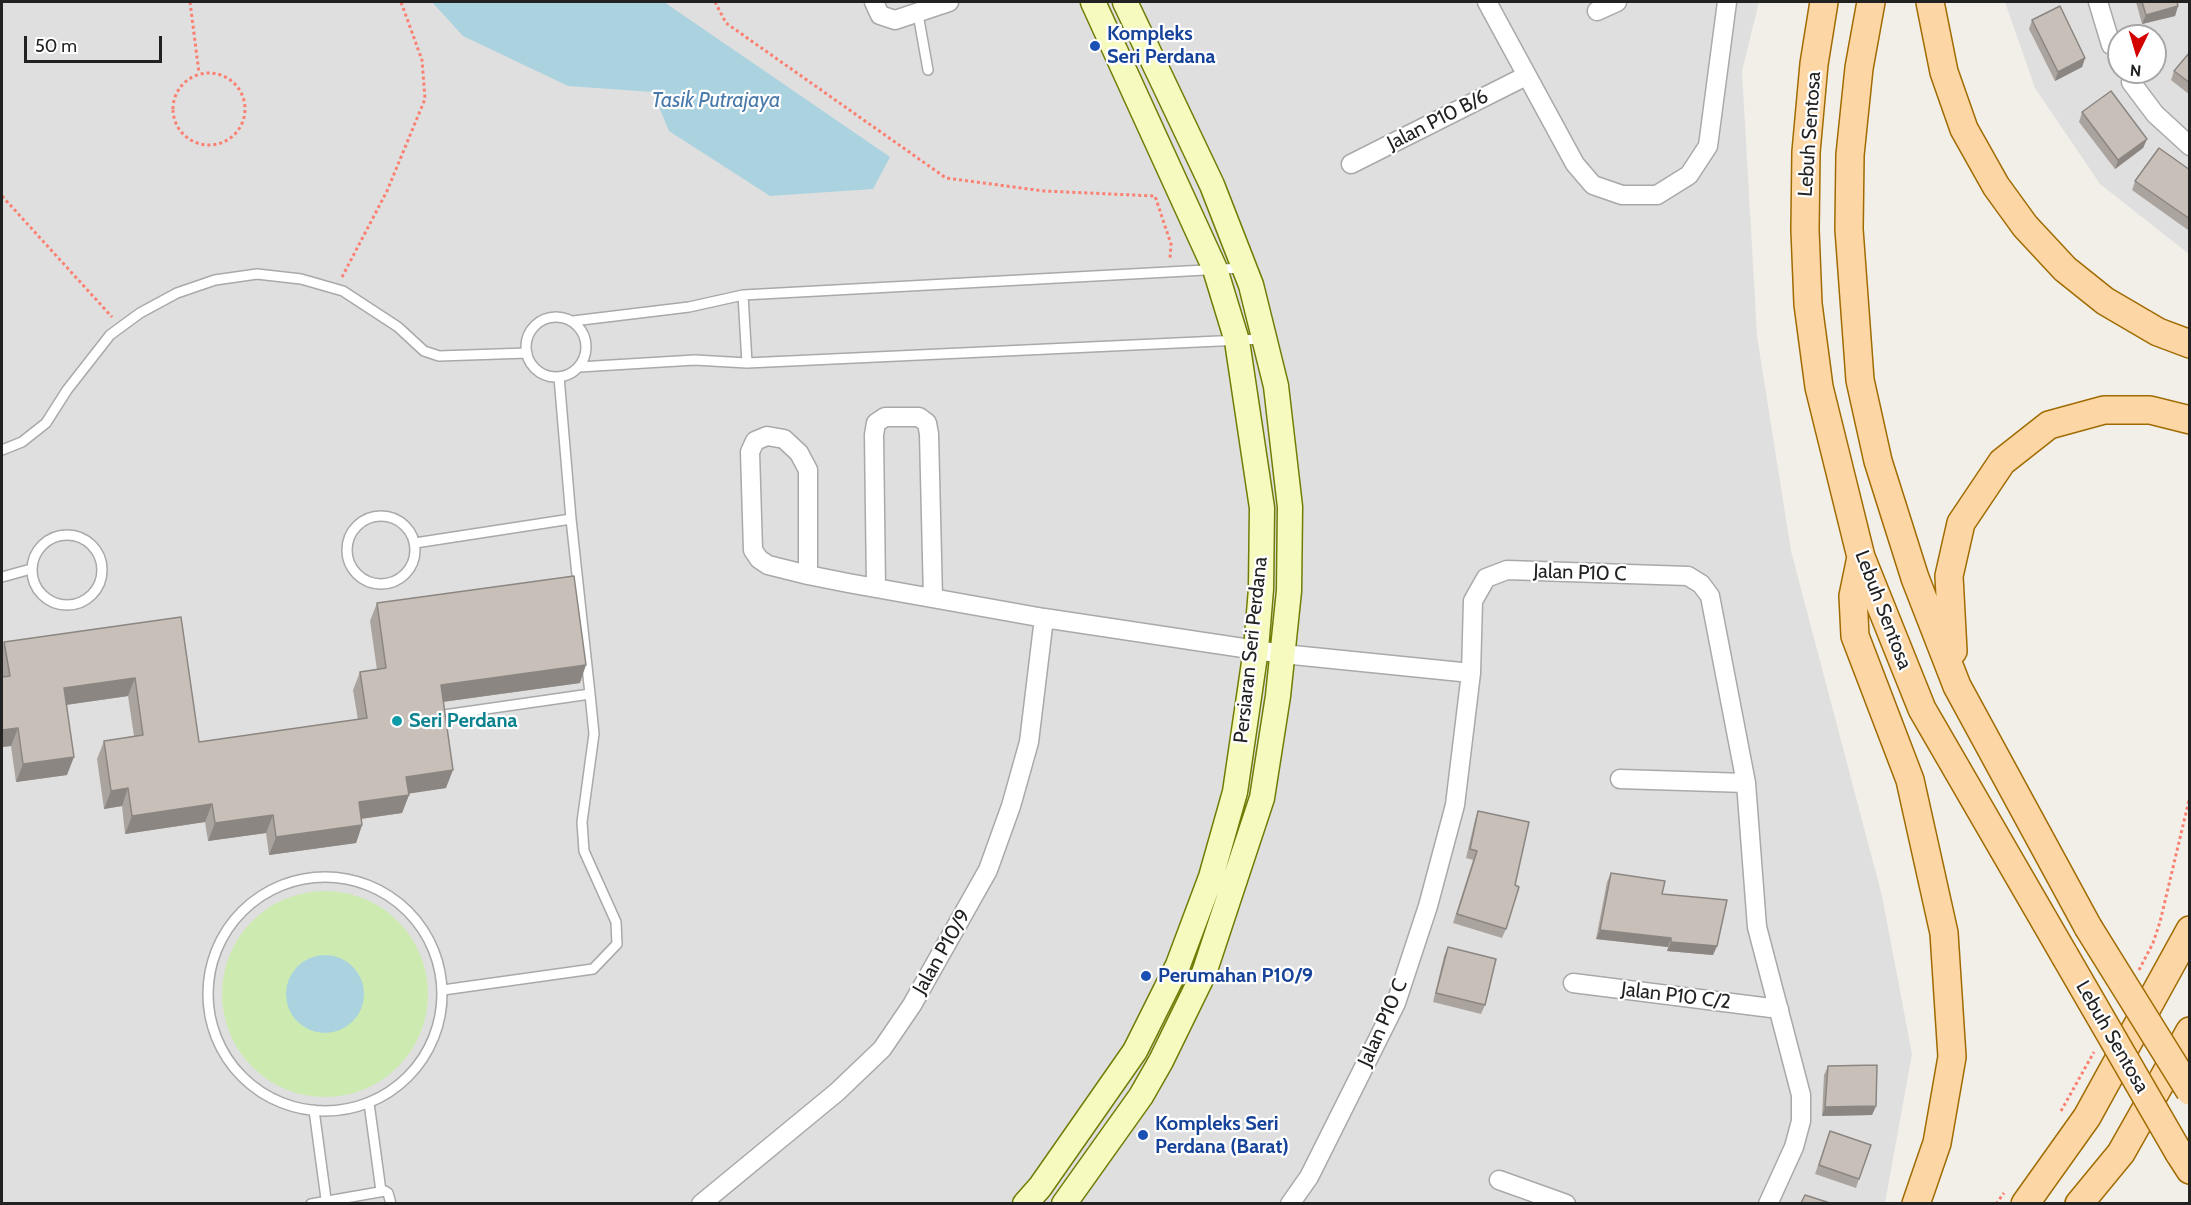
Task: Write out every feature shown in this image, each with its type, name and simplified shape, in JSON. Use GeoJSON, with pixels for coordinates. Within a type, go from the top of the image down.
{"type":"FeatureCollection","features":[{"type":"Feature","properties":{"kind":"main road","name":"Lebuh Sentosa"},"geometry":{"type":"LineString","coordinates":[[1824,2],[1814,64],[1806,152],[1804,230],[1808,304],[1819,387],[1861,557],[1922,709],[2184,1162]]}},
{"type":"Feature","properties":{"kind":"main road","name":"Lebuh Sentosa"},"geometry":{"type":"LineString","coordinates":[[1871,2],[1859,68],[1850,155],[1849,229],[1860,380],[1878,461],[1912,568],[1957,686],[2088,927],[2190,1091]]}},
{"type":"Feature","properties":{"kind":"main road"},"geometry":{"type":"LineString","coordinates":[[1930,2],[1944,72],[1964,129],[1996,186],[2025,226],[2065,268],[2105,301],[2158,332],[2190,344]]}},
{"type":"Feature","properties":{"kind":"main road"},"geometry":{"type":"LineString","coordinates":[[1957,686],[1949,576],[1961,523],[2002,462],[2049,425],[2104,410],[2150,410],[2190,420]]}},
{"type":"Feature","properties":{"kind":"main road"},"geometry":{"type":"LineString","coordinates":[[1861,557],[1853,596],[1855,636],[1910,780],[1944,933],[1952,1057],[1937,1143],[1916,1203]]}},
{"type":"Feature","properties":{"kind":"main road"},"geometry":{"type":"LineString","coordinates":[[2025,1203],[2087,1117],[2190,930]]}},
{"type":"Feature","properties":{"kind":"main road"},"geometry":{"type":"LineString","coordinates":[[2079,1203],[2121,1153],[2190,1030]]}},
{"type":"Feature","properties":{"kind":"street"},"geometry":{"type":"LineString","coordinates":[[874,2],[876,10],[886,20],[903,19],[949,2]]}},
{"type":"Feature","properties":{"kind":"street","name":"Persiaran Seri Perdana"},"geometry":{"type":"LineString","coordinates":[[1025,1203],[1047,1177],[1135,1051],[1179,964],[1211,876],[1235,792],[1256,649],[1261,589],[1262,508],[1237,341],[1215,269],[1093,2]]}},
{"type":"Feature","properties":{"kind":"street","name":"Persiaran Seri Perdana"},"geometry":{"type":"LineString","coordinates":[[1064,1203],[1140,1096],[1161,1061],[1204,973],[1262,798],[1283,654],[1289,591],[1290,507],[1276,386],[1245,268],[1207,174],[1125,2]]}},
{"type":"Feature","properties":{"kind":"street"},"geometry":{"type":"LineString","coordinates":[[1487,2],[1575,164],[1593,185],[1622,195],[1658,195],[1689,175],[1708,146],[1727,2]]}},
{"type":"Feature","properties":{"kind":"street"},"geometry":{"type":"LineString","coordinates":[[1597,11],[1617,2]]}},
{"type":"Feature","properties":{"kind":"street"},"geometry":{"type":"LineString","coordinates":[[2098,2],[2107,30]]}},
{"type":"Feature","properties":{"kind":"street","name":"Jalan P10 B/6"},"geometry":{"type":"LineString","coordinates":[[1351,164],[1526,76]]}},
{"type":"Feature","properties":{"kind":"street"},"geometry":{"type":"LineString","coordinates":[[2132,84],[2155,114],[2190,146]]}},
{"type":"Feature","properties":{"kind":"street"},"geometry":{"type":"LineString","coordinates":[[876,588],[873,435],[876,423],[885,417],[919,417],[927,423],[929,434],[933,598]]}},
{"type":"Feature","properties":{"kind":"street"},"geometry":{"type":"LineString","coordinates":[[808,575],[808,470],[799,453],[784,439],[767,436],[755,441],[750,452],[753,550],[759,559],[768,565],[808,575],[1044,618],[1283,654],[1471,672]]}},
{"type":"Feature","properties":{"kind":"street","name":"Jalan P10 C"},"geometry":{"type":"LineString","coordinates":[[1290,1203],[1310,1177],[1396,1003],[1428,906],[1455,806],[1471,672],[1473,601],[1486,578],[1507,570],[1688,576],[1701,584],[1710,596],[1746,783],[1757,927],[1801,1095],[1801,1121],[1794,1147],[1768,1203]]}},
{"type":"Feature","properties":{"kind":"street","name":"Jalan P10/9"},"geometry":{"type":"LineString","coordinates":[[700,1203],[837,1092],[882,1049],[927,979],[988,870],[1011,806],[1029,742],[1044,618]]}},
{"type":"Feature","properties":{"kind":"street"},"geometry":{"type":"LineString","coordinates":[[1620,779],[1746,783]]}},
{"type":"Feature","properties":{"kind":"street","name":"Jalan P10 C/2"},"geometry":{"type":"LineString","coordinates":[[1573,982],[1779,1009]]}},
{"type":"Feature","properties":{"kind":"street"},"geometry":{"type":"LineString","coordinates":[[1499,1180],[1566,1203]]}},
{"type":"Feature","properties":{"kind":"lane"},"geometry":{"type":"LineString","coordinates":[[918,14],[928,70]]}},
{"type":"Feature","properties":{"kind":"lane"},"geometry":{"type":"LineString","coordinates":[[1245,268],[743,296],[689,307],[573,321],[558,317],[539,322],[530,333],[526,353],[537,370],[546,376],[560,377],[579,368],[695,360],[747,363],[1264,339]]}},
{"type":"Feature","properties":{"kind":"lane"},"geometry":{"type":"LineString","coordinates":[[2,450],[22,442],[46,423],[67,390],[110,335],[140,313],[177,293],[215,280],[256,274],[301,279],[343,291],[398,327],[424,351],[439,356],[526,353]]}},
{"type":"Feature","properties":{"kind":"lane"},"geometry":{"type":"LineString","coordinates":[[743,296],[747,363]]}},
{"type":"Feature","properties":{"kind":"lane"},"geometry":{"type":"LineString","coordinates":[[573,321],[581,328],[586,341],[586,353],[579,368]]}},
{"type":"Feature","properties":{"kind":"lane"},"geometry":{"type":"LineString","coordinates":[[443,990],[593,969],[617,944],[616,921],[584,851],[582,822],[594,734],[571,519],[560,377]]}},
{"type":"Feature","properties":{"kind":"lane"},"geometry":{"type":"LineString","coordinates":[[372,516],[383,516],[400,521],[411,533],[415,543],[413,564],[407,573],[392,583],[375,584],[363,580],[355,573],[347,556],[351,533],[362,521],[372,516]]}},
{"type":"Feature","properties":{"kind":"lane"},"geometry":{"type":"LineString","coordinates":[[415,543],[571,519]]}},
{"type":"Feature","properties":{"kind":"lane"},"geometry":{"type":"LineString","coordinates":[[69,535],[82,538],[92,545],[102,568],[99,584],[93,594],[78,603],[66,605],[54,603],[40,593],[31,569],[39,547],[50,539],[69,535]]}},
{"type":"Feature","properties":{"kind":"lane"},"geometry":{"type":"LineString","coordinates":[[2,577],[31,569]]}},
{"type":"Feature","properties":{"kind":"lane"},"geometry":{"type":"LineString","coordinates":[[444,716],[590,694]]}},
{"type":"Feature","properties":{"kind":"lane"},"geometry":{"type":"LineString","coordinates":[[332,877],[360,883],[390,897],[419,924],[430,941],[440,967],[443,990],[441,1018],[432,1046],[413,1073],[388,1094],[369,1103],[340,1111],[314,1110],[286,1105],[265,1095],[233,1068],[218,1044],[209,1017],[207,991],[212,963],[221,939],[235,919],[255,900],[293,882],[332,877]]}},
{"type":"Feature","properties":{"kind":"lane"},"geometry":{"type":"LineString","coordinates":[[369,1103],[381,1191]]}},
{"type":"Feature","properties":{"kind":"lane"},"geometry":{"type":"LineString","coordinates":[[314,1110],[326,1199]]}},
{"type":"Feature","properties":{"kind":"lane"},"geometry":{"type":"LineString","coordinates":[[311,1203],[381,1191],[388,1193],[391,1203]]}},
{"type":"Feature","properties":{"kind":"path"},"geometry":{"type":"LineString","coordinates":[[190,2],[199,73]]}},
{"type":"Feature","properties":{"kind":"path"},"geometry":{"type":"LineString","coordinates":[[335,289],[387,191],[425,99],[422,60],[401,2]]}},
{"type":"Feature","properties":{"kind":"path"},"geometry":{"type":"LineString","coordinates":[[715,2],[726,22],[945,178],[1044,191],[1155,196],[1171,244],[1170,271]]}},
{"type":"Feature","properties":{"kind":"path"},"geometry":{"type":"LineString","coordinates":[[211,72],[228,78],[238,86],[244,101],[242,123],[236,133],[220,143],[202,144],[190,140],[181,132],[173,115],[177,91],[188,78],[199,73],[211,72]]}},
{"type":"Feature","properties":{"kind":"path"},"geometry":{"type":"LineString","coordinates":[[2,196],[121,327]]}},
{"type":"Feature","properties":{"kind":"shaded area"},"geometry":{"type":"Polygon","coordinates":[[[2,2],[1759,2],[1742,71],[1757,336],[1791,551],[1882,896],[1912,1054],[1885,1203],[2,1204],[2,2]]]}},
{"type":"Feature","properties":{"kind":"shaded area"},"geometry":{"type":"Polygon","coordinates":[[[2005,2],[2189,2],[2189,254],[2100,184],[2035,88],[2005,2]]]}},
{"type":"Feature","properties":{"kind":"green space"},"geometry":{"type":"Polygon","coordinates":[[[325,891],[345,893],[364,899],[398,921],[420,955],[426,974],[428,994],[426,1014],[420,1033],[398,1067],[364,1089],[345,1095],[325,1097],[305,1095],[286,1089],[252,1067],[230,1033],[224,1014],[222,994],[224,974],[230,955],[252,921],[286,899],[305,893],[325,891]]]}},
{"type":"Feature","properties":{"kind":"water","name":"Tasik Putrajaya"},"geometry":{"type":"Polygon","coordinates":[[[432,2],[664,2],[890,157],[873,189],[770,196],[669,131],[653,92],[568,86],[463,36],[432,2]]]}},
{"type":"Feature","properties":{"kind":"water"},"geometry":{"type":"Polygon","coordinates":[[[317,955],[333,955],[347,961],[358,972],[364,986],[364,1002],[358,1016],[347,1027],[333,1033],[317,1033],[303,1027],[292,1016],[286,1002],[286,986],[292,972],[303,961],[317,955]]]}},
{"type":"Feature","properties":{"kind":"building"},"geometry":{"type":"Polygon","coordinates":[[[2142,2],[2177,2],[2178,6],[2146,15],[2142,2]]]}},
{"type":"Feature","properties":{"kind":"building"},"geometry":{"type":"Polygon","coordinates":[[[2060,6],[2085,58],[2058,72],[2032,20],[2060,6]]]}},
{"type":"Feature","properties":{"kind":"building"},"geometry":{"type":"Polygon","coordinates":[[[2190,52],[2190,83],[2174,71],[2190,52]]]}},
{"type":"Feature","properties":{"kind":"building"},"geometry":{"type":"Polygon","coordinates":[[[2111,91],[2147,139],[2118,160],[2082,112],[2111,91]]]}},
{"type":"Feature","properties":{"kind":"building"},"geometry":{"type":"Polygon","coordinates":[[[2159,148],[2190,170],[2190,219],[2135,181],[2159,148]]]}},
{"type":"Feature","properties":{"kind":"building","name":"Seri Perdana"},"geometry":{"type":"Polygon","coordinates":[[[574,576],[586,665],[441,685],[453,770],[406,777],[409,795],[359,802],[362,825],[276,837],[273,815],[215,823],[212,804],[132,816],[128,788],[111,791],[104,741],[143,735],[135,678],[64,688],[74,757],[23,764],[18,728],[2,730],[2,677],[10,676],[4,642],[181,617],[199,742],[367,718],[360,672],[386,668],[377,603],[574,576]]]}},
{"type":"Feature","properties":{"kind":"building"},"geometry":{"type":"Polygon","coordinates":[[[1478,811],[1529,822],[1515,885],[1519,887],[1506,929],[1457,914],[1477,851],[1470,849],[1478,811]]]}},
{"type":"Feature","properties":{"kind":"building"},"geometry":{"type":"Polygon","coordinates":[[[1611,873],[1665,881],[1662,894],[1727,900],[1717,946],[1671,942],[1671,938],[1600,930],[1611,873]]]}},
{"type":"Feature","properties":{"kind":"building"},"geometry":{"type":"Polygon","coordinates":[[[1448,947],[1496,959],[1485,1005],[1436,993],[1448,947]]]}},
{"type":"Feature","properties":{"kind":"building"},"geometry":{"type":"Polygon","coordinates":[[[1877,1065],[1876,1106],[1825,1107],[1828,1066],[1877,1065]]]}},
{"type":"Feature","properties":{"kind":"building"},"geometry":{"type":"Polygon","coordinates":[[[1830,1131],[1871,1145],[1859,1179],[1819,1165],[1830,1131]]]}},
{"type":"Feature","properties":{"kind":"building"},"geometry":{"type":"Polygon","coordinates":[[[1805,1195],[1830,1203],[1801,1203],[1805,1195]]]}},
{"type":"Feature","properties":{"kind":"place","name":"Kompleks Seri Perdana"},"geometry":{"type":"Point","coordinates":[1095,46]}},
{"type":"Feature","properties":{"kind":"place","name":"Seri Perdana"},"geometry":{"type":"Point","coordinates":[397,721]}},
{"type":"Feature","properties":{"kind":"place","name":"Perumahan P10/9"},"geometry":{"type":"Point","coordinates":[1146,976]}},
{"type":"Feature","properties":{"kind":"place","name":"Kompleks Seri Perdana (Barat)"},"geometry":{"type":"Point","coordinates":[1143,1135]}}]}
